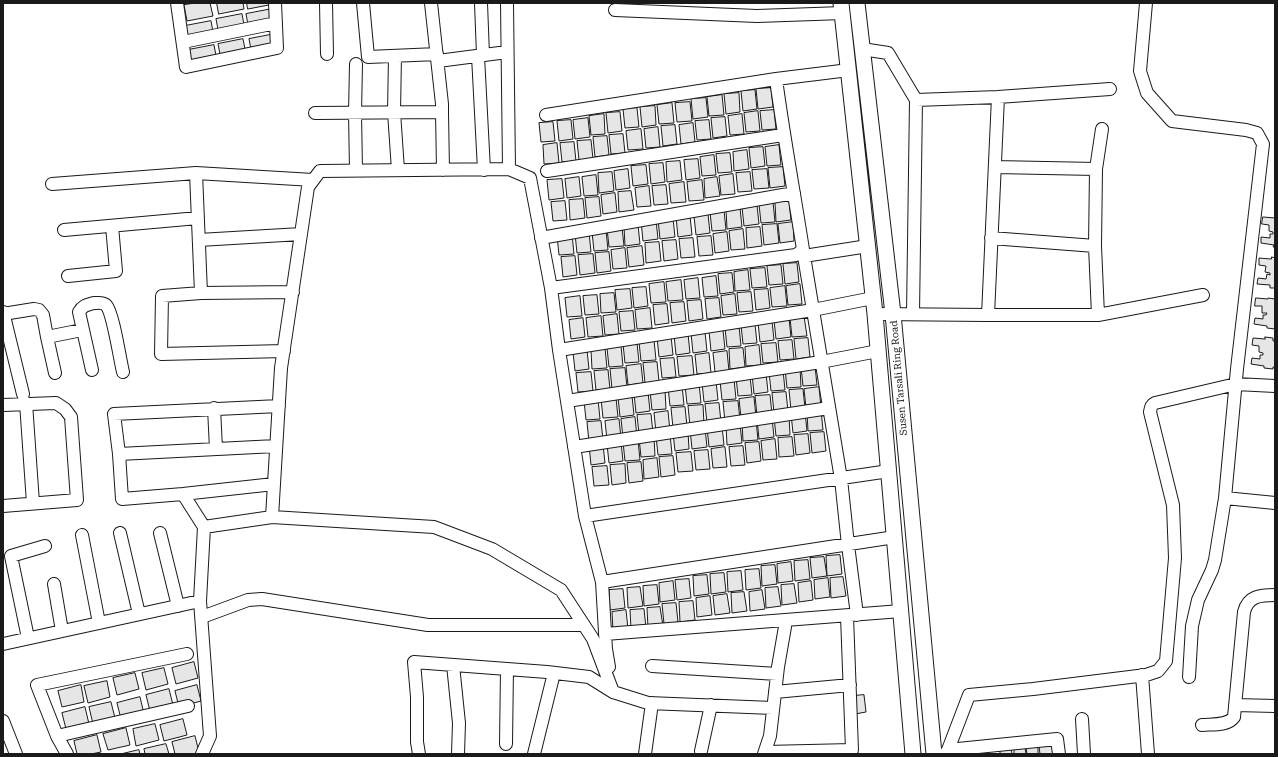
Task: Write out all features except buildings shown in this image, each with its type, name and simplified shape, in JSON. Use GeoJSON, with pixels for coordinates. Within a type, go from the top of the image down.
{"type":"FeatureCollection","features":[{"type":"Feature","properties":{"kind":"main road","name":"Susen Tarsali Ring Road"},"geometry":{"type":"LineString","coordinates":[[857,3],[942,753]]}},
{"type":"Feature","properties":{"kind":"main road","name":"Susen Tarsali Ring Road"},"geometry":{"type":"LineString","coordinates":[[842,8],[875,314],[913,754]]}},
{"type":"Feature","properties":{"kind":"street"},"geometry":{"type":"LineString","coordinates":[[177,3],[184,42],[186,67],[277,48],[275,3]]}},
{"type":"Feature","properties":{"kind":"street"},"geometry":{"type":"LineString","coordinates":[[326,3],[327,54]]}},
{"type":"Feature","properties":{"kind":"street"},"geometry":{"type":"LineString","coordinates":[[363,3],[368,57],[481,56],[507,52]]}},
{"type":"Feature","properties":{"kind":"street"},"geometry":{"type":"LineString","coordinates":[[431,3],[442,104],[443,170]]}},
{"type":"Feature","properties":{"kind":"street"},"geometry":{"type":"LineString","coordinates":[[481,3],[484,170]]}},
{"type":"Feature","properties":{"kind":"street"},"geometry":{"type":"LineString","coordinates":[[507,3],[509,170]]}},
{"type":"Feature","properties":{"kind":"street"},"geometry":{"type":"LineString","coordinates":[[1146,3],[1140,71],[1147,92],[1172,121],[1246,130],[1257,133],[1263,144],[1236,384],[1225,498],[1215,560],[1198,600],[1192,626],[1189,676]]}},
{"type":"Feature","properties":{"kind":"street"},"geometry":{"type":"LineString","coordinates":[[615,10],[673,8],[757,16],[842,8]]}},
{"type":"Feature","properties":{"kind":"street"},"geometry":{"type":"LineString","coordinates":[[184,42],[276,24]]}},
{"type":"Feature","properties":{"kind":"street"},"geometry":{"type":"LineString","coordinates":[[862,49],[888,53],[916,100],[913,314]]}},
{"type":"Feature","properties":{"kind":"street"},"geometry":{"type":"LineString","coordinates":[[395,56],[394,112],[398,170]]}},
{"type":"Feature","properties":{"kind":"street"},"geometry":{"type":"LineString","coordinates":[[356,64],[356,170]]}},
{"type":"Feature","properties":{"kind":"street"},"geometry":{"type":"LineString","coordinates":[[546,115],[776,79],[849,70]]}},
{"type":"Feature","properties":{"kind":"street"},"geometry":{"type":"LineString","coordinates":[[776,79],[783,136],[794,193],[841,478],[848,545],[852,615],[850,685],[852,750],[765,753],[770,736],[777,674],[786,621]]}},
{"type":"Feature","properties":{"kind":"street"},"geometry":{"type":"LineString","coordinates":[[916,100],[998,97],[1110,89]]}},
{"type":"Feature","properties":{"kind":"street"},"geometry":{"type":"LineString","coordinates":[[988,315],[998,97]]}},
{"type":"Feature","properties":{"kind":"street"},"geometry":{"type":"LineString","coordinates":[[315,113],[442,112]]}},
{"type":"Feature","properties":{"kind":"street"},"geometry":{"type":"LineString","coordinates":[[1098,315],[1095,246],[1096,169],[1102,129]]}},
{"type":"Feature","properties":{"kind":"street"},"geometry":{"type":"LineString","coordinates":[[547,170],[783,136]]}},
{"type":"Feature","properties":{"kind":"street"},"geometry":{"type":"LineString","coordinates":[[995,168],[1096,169]]}},
{"type":"Feature","properties":{"kind":"street"},"geometry":{"type":"LineString","coordinates":[[272,517],[281,368],[308,187],[313,180],[320,171],[356,170],[509,170],[530,178],[551,288],[559,350],[585,516],[602,582],[606,649],[613,692]]}},
{"type":"Feature","properties":{"kind":"street"},"geometry":{"type":"LineString","coordinates":[[52,184],[196,174],[313,180]]}},
{"type":"Feature","properties":{"kind":"street"},"geometry":{"type":"LineString","coordinates":[[196,174],[201,293]]}},
{"type":"Feature","properties":{"kind":"street"},"geometry":{"type":"LineString","coordinates":[[541,238],[794,193]]}},
{"type":"Feature","properties":{"kind":"street"},"geometry":{"type":"LineString","coordinates":[[64,230],[198,218]]}},
{"type":"Feature","properties":{"kind":"street"},"geometry":{"type":"LineString","coordinates":[[68,276],[116,271],[112,226]]}},
{"type":"Feature","properties":{"kind":"street"},"geometry":{"type":"LineString","coordinates":[[199,240],[301,234]]}},
{"type":"Feature","properties":{"kind":"street"},"geometry":{"type":"LineString","coordinates":[[992,238],[1095,246]]}},
{"type":"Feature","properties":{"kind":"street"},"geometry":{"type":"LineString","coordinates":[[804,256],[868,246]]}},
{"type":"Feature","properties":{"kind":"street"},"geometry":{"type":"LineString","coordinates":[[551,288],[796,255],[800,252],[804,256]]}},
{"type":"Feature","properties":{"kind":"street"},"geometry":{"type":"LineString","coordinates":[[284,351],[161,354],[162,296],[201,293],[293,292]]}},
{"type":"Feature","properties":{"kind":"street"},"geometry":{"type":"LineString","coordinates":[[875,314],[1098,315],[1203,295]]}},
{"type":"Feature","properties":{"kind":"street"},"geometry":{"type":"LineString","coordinates":[[559,350],[813,310],[873,298]]}},
{"type":"Feature","properties":{"kind":"street"},"geometry":{"type":"LineString","coordinates":[[92,370],[79,312],[82,307],[86,305],[102,303],[107,305],[112,318],[123,372]]}},
{"type":"Feature","properties":{"kind":"street"},"geometry":{"type":"LineString","coordinates":[[33,503],[25,399],[3,313],[34,309],[39,310],[43,315],[55,373]]}},
{"type":"Feature","properties":{"kind":"street"},"geometry":{"type":"LineString","coordinates":[[47,337],[82,330]]}},
{"type":"Feature","properties":{"kind":"street"},"geometry":{"type":"LineString","coordinates":[[567,401],[821,362],[878,351]]}},
{"type":"Feature","properties":{"kind":"street"},"geometry":{"type":"LineString","coordinates":[[942,753],[969,695],[1033,689],[1142,675],[1158,671],[1166,661],[1175,558],[1173,505],[1150,408],[1155,403],[1236,384],[1275,386]]}},
{"type":"Feature","properties":{"kind":"street"},"geometry":{"type":"LineString","coordinates":[[3,405],[25,399],[56,402],[65,409],[71,417],[77,492],[77,500],[3,506]]}},
{"type":"Feature","properties":{"kind":"street"},"geometry":{"type":"LineString","coordinates":[[274,484],[122,499],[119,454],[114,414],[279,406]]}},
{"type":"Feature","properties":{"kind":"street"},"geometry":{"type":"LineString","coordinates":[[214,408],[216,449]]}},
{"type":"Feature","properties":{"kind":"street"},"geometry":{"type":"LineString","coordinates":[[574,447],[829,408]]}},
{"type":"Feature","properties":{"kind":"street"},"geometry":{"type":"LineString","coordinates":[[119,454],[276,446]]}},
{"type":"Feature","properties":{"kind":"street"},"geometry":{"type":"LineString","coordinates":[[585,516],[889,471]]}},
{"type":"Feature","properties":{"kind":"street"},"geometry":{"type":"LineString","coordinates":[[182,494],[204,526],[200,601],[210,736],[202,754]]}},
{"type":"Feature","properties":{"kind":"street"},"geometry":{"type":"LineString","coordinates":[[1225,498],[1275,503]]}},
{"type":"Feature","properties":{"kind":"street"},"geometry":{"type":"LineString","coordinates":[[204,526],[272,517],[434,528],[492,549],[561,590],[592,639],[613,692]]}},
{"type":"Feature","properties":{"kind":"street"},"geometry":{"type":"LineString","coordinates":[[120,533],[139,614]]}},
{"type":"Feature","properties":{"kind":"street"},"geometry":{"type":"LineString","coordinates":[[160,533],[178,606]]}},
{"type":"Feature","properties":{"kind":"street"},"geometry":{"type":"LineString","coordinates":[[82,535],[99,623]]}},
{"type":"Feature","properties":{"kind":"street"},"geometry":{"type":"LineString","coordinates":[[602,582],[848,545],[895,536]]}},
{"type":"Feature","properties":{"kind":"street"},"geometry":{"type":"LineString","coordinates":[[28,638],[12,556],[45,546]]}},
{"type":"Feature","properties":{"kind":"street"},"geometry":{"type":"LineString","coordinates":[[54,584],[62,631]]}},
{"type":"Feature","properties":{"kind":"street"},"geometry":{"type":"LineString","coordinates":[[1202,725],[1229,722],[1234,717],[1245,606],[1254,598],[1263,595],[1275,594]]}},
{"type":"Feature","properties":{"kind":"street"},"geometry":{"type":"LineString","coordinates":[[202,617],[248,600],[262,599],[428,625],[584,625]]}},
{"type":"Feature","properties":{"kind":"street"},"geometry":{"type":"LineString","coordinates":[[3,644],[200,601]]}},
{"type":"Feature","properties":{"kind":"street"},"geometry":{"type":"LineString","coordinates":[[605,634],[901,612]]}},
{"type":"Feature","properties":{"kind":"street"},"geometry":{"type":"LineString","coordinates":[[67,754],[56,736],[37,685],[187,654]]}},
{"type":"Feature","properties":{"kind":"street"},"geometry":{"type":"LineString","coordinates":[[419,754],[417,742],[417,697],[414,662],[589,677],[613,692],[652,703],[773,708]]}},
{"type":"Feature","properties":{"kind":"street"},"geometry":{"type":"LineString","coordinates":[[453,665],[459,723],[458,754]]}},
{"type":"Feature","properties":{"kind":"street"},"geometry":{"type":"LineString","coordinates":[[652,666],[777,674]]}},
{"type":"Feature","properties":{"kind":"street"},"geometry":{"type":"LineString","coordinates":[[506,669],[506,744]]}},
{"type":"Feature","properties":{"kind":"street"},"geometry":{"type":"LineString","coordinates":[[534,754],[554,673]]}},
{"type":"Feature","properties":{"kind":"street"},"geometry":{"type":"LineString","coordinates":[[1142,675],[1148,754]]}},
{"type":"Feature","properties":{"kind":"street"},"geometry":{"type":"LineString","coordinates":[[775,692],[850,685]]}},
{"type":"Feature","properties":{"kind":"street"},"geometry":{"type":"LineString","coordinates":[[645,754],[652,703]]}},
{"type":"Feature","properties":{"kind":"street"},"geometry":{"type":"LineString","coordinates":[[701,751],[711,705]]}},
{"type":"Feature","properties":{"kind":"street"},"geometry":{"type":"LineString","coordinates":[[1235,705],[1275,706]]}},
{"type":"Feature","properties":{"kind":"street"},"geometry":{"type":"LineString","coordinates":[[56,736],[188,706]]}},
{"type":"Feature","properties":{"kind":"street"},"geometry":{"type":"LineString","coordinates":[[1082,719],[1084,754]]}},
{"type":"Feature","properties":{"kind":"street"},"geometry":{"type":"LineString","coordinates":[[3,721],[16,754]]}},
{"type":"Feature","properties":{"kind":"street"},"geometry":{"type":"LineString","coordinates":[[942,753],[1057,739],[1059,754]]}}]}
